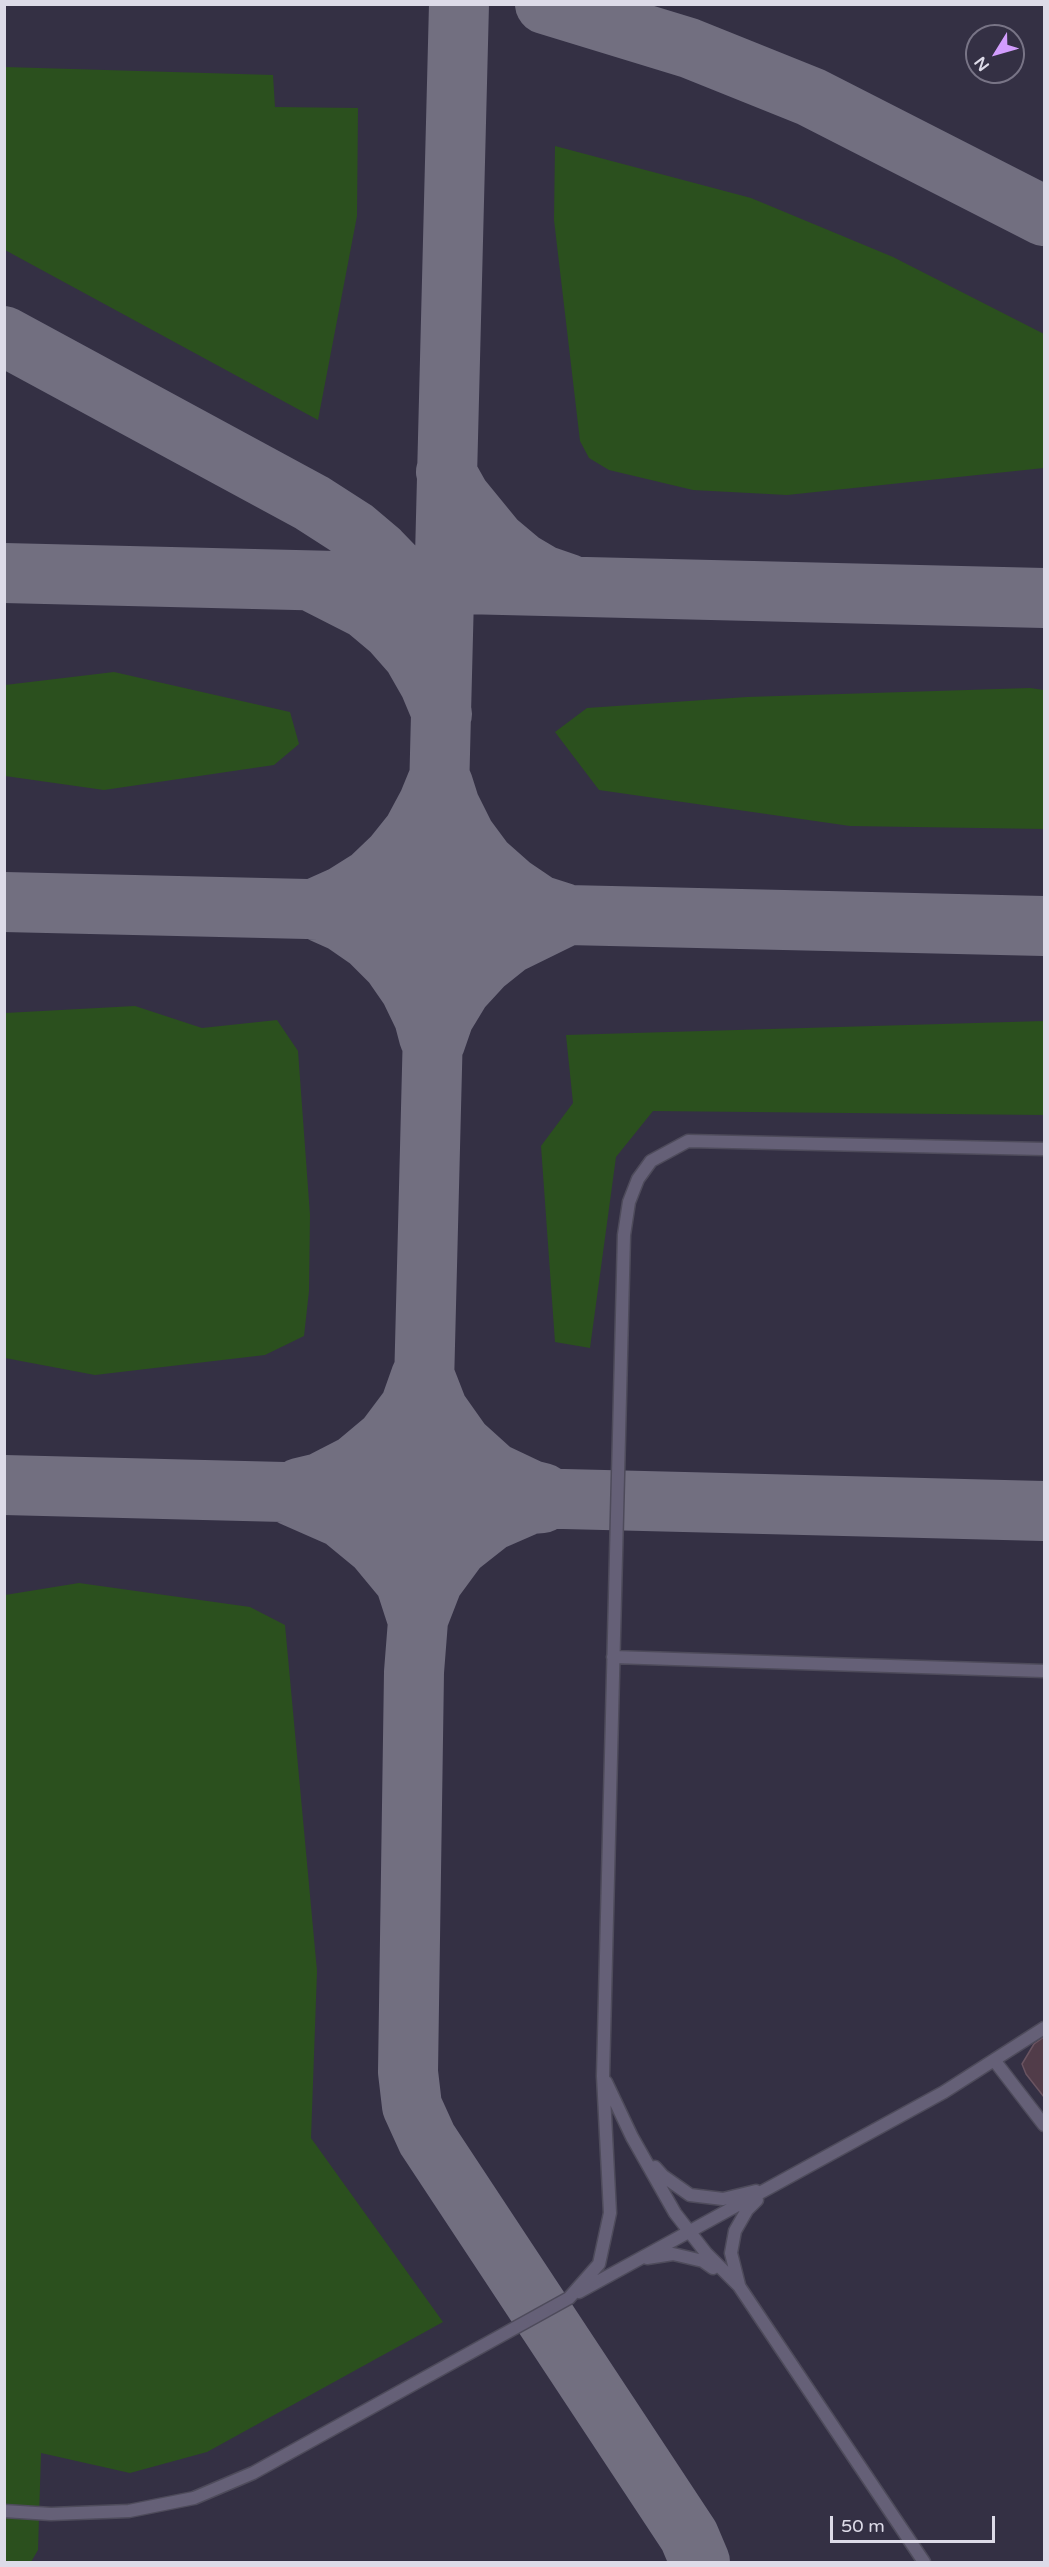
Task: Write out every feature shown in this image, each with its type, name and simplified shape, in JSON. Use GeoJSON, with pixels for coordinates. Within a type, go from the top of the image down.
{"type":"FeatureCollection","features":[{"type":"Feature","properties":{"kind":"lane"},"geometry":{"type":"LineString","coordinates":[[569,2298],[599,2264],[610,2213],[603,2076],[624,1234],[629,1202],[638,1179],[651,1161],[688,1141],[1044,1149]]}},
{"type":"Feature","properties":{"kind":"lane"},"geometry":{"type":"LineString","coordinates":[[613,1657],[1044,1671]]}},
{"type":"Feature","properties":{"kind":"lane"},"geometry":{"type":"LineString","coordinates":[[4,2511],[51,2514],[129,2511],[195,2498],[252,2473],[944,2092],[1044,2028]]}},
{"type":"Feature","properties":{"kind":"lane"},"geometry":{"type":"LineString","coordinates":[[994,2060],[1044,2125]]}},
{"type":"Feature","properties":{"kind":"lane"},"geometry":{"type":"LineString","coordinates":[[603,2076],[632,2137],[689,2232],[739,2286],[924,2562]]}},
{"type":"Feature","properties":{"kind":"lane"},"geometry":{"type":"LineString","coordinates":[[632,2137],[663,2176],[690,2195],[723,2199],[771,2187]]}},
{"type":"Feature","properties":{"kind":"lane"},"geometry":{"type":"LineString","coordinates":[[739,2286],[731,2253],[735,2230],[747,2210],[771,2187]]}},
{"type":"Feature","properties":{"kind":"lane"},"geometry":{"type":"LineString","coordinates":[[639,2259],[673,2254],[703,2261],[739,2286]]}},
{"type":"Feature","properties":{"kind":"green space"},"geometry":{"type":"Polygon","coordinates":[[[5,67],[273,75],[275,107],[358,108],[357,216],[318,420],[5,250],[5,67]]]}},
{"type":"Feature","properties":{"kind":"green space"},"geometry":{"type":"Polygon","coordinates":[[[555,146],[751,198],[893,257],[1044,334],[1044,468],[787,495],[693,490],[609,470],[589,458],[580,441],[554,220],[555,146]]]}},
{"type":"Feature","properties":{"kind":"green space"},"geometry":{"type":"Polygon","coordinates":[[[114,672],[290,712],[299,744],[274,765],[104,790],[5,776],[5,685],[114,672]]]}},
{"type":"Feature","properties":{"kind":"green space"},"geometry":{"type":"Polygon","coordinates":[[[1030,688],[1044,690],[1044,829],[850,826],[599,790],[555,732],[587,708],[747,697],[1030,688]]]}},
{"type":"Feature","properties":{"kind":"green space"},"geometry":{"type":"Polygon","coordinates":[[[135,1006],[202,1028],[277,1020],[298,1051],[310,1215],[309,1291],[304,1336],[265,1355],[95,1375],[5,1358],[5,1013],[135,1006]]]}},
{"type":"Feature","properties":{"kind":"green space"},"geometry":{"type":"Polygon","coordinates":[[[1044,1021],[1044,1115],[653,1111],[616,1157],[590,1348],[555,1342],[541,1146],[573,1103],[566,1035],[1044,1021]]]}},
{"type":"Feature","properties":{"kind":"green space"},"geometry":{"type":"Polygon","coordinates":[[[79,1583],[250,1607],[285,1625],[317,1971],[311,2138],[443,2322],[207,2452],[130,2473],[41,2453],[38,2550],[31,2562],[5,2562],[5,1595],[79,1583]]]}},
{"type":"Feature","properties":{"kind":"building"},"geometry":{"type":"Polygon","coordinates":[[[1044,2037],[1044,2097],[1026,2074],[1022,2064],[1034,2044],[1044,2037]]]}},
{"type":"Feature","properties":{"kind":"taxiway"},"geometry":{"type":"LineString","coordinates":[[459,4],[418,1621],[414,1672],[408,2072],[412,2106],[427,2139],[689,2536],[700,2562]]}},
{"type":"Feature","properties":{"kind":"taxiway"},"geometry":{"type":"LineString","coordinates":[[545,4],[689,48],[811,97],[1044,216]]}},
{"type":"Feature","properties":{"kind":"taxiway"},"geometry":{"type":"LineString","coordinates":[[4,336],[312,503],[354,530],[380,552],[410,583],[419,598]]}},
{"type":"Feature","properties":{"kind":"taxiway"},"geometry":{"type":"LineString","coordinates":[[446,472],[460,497],[496,541],[521,562],[543,575],[569,584]]}},
{"type":"Feature","properties":{"kind":"taxiway"},"geometry":{"type":"LineString","coordinates":[[4,573],[1044,598]]}},
{"type":"Feature","properties":{"kind":"taxiway"},"geometry":{"type":"LineString","coordinates":[[313,582],[366,609],[391,630],[413,655],[429,683],[442,714]]}},
{"type":"Feature","properties":{"kind":"taxiway"},"geometry":{"type":"LineString","coordinates":[[314,909],[343,896],[370,879],[393,857],[413,832],[437,782]]}},
{"type":"Feature","properties":{"kind":"taxiway"},"geometry":{"type":"LineString","coordinates":[[443,784],[450,806],[465,836],[485,863],[511,886],[539,905],[564,913]]}},
{"type":"Feature","properties":{"kind":"taxiway"},"geometry":{"type":"LineString","coordinates":[[4,902],[1044,926]]}},
{"type":"Feature","properties":{"kind":"taxiway"},"geometry":{"type":"LineString","coordinates":[[314,909],[343,922],[369,940],[392,963],[410,989],[424,1018],[429,1037]]}},
{"type":"Feature","properties":{"kind":"taxiway"},"geometry":{"type":"LineString","coordinates":[[435,1043],[444,1017],[461,989],[484,964],[509,944],[568,915]]}},
{"type":"Feature","properties":{"kind":"taxiway"},"geometry":{"type":"LineString","coordinates":[[424,1374],[438,1410],[462,1444],[493,1472],[531,1490],[543,1493]]}},
{"type":"Feature","properties":{"kind":"taxiway"},"geometry":{"type":"LineString","coordinates":[[299,1488],[320,1483],[355,1465],[386,1439],[410,1407],[421,1376]]}},
{"type":"Feature","properties":{"kind":"taxiway"},"geometry":{"type":"LineString","coordinates":[[4,1485],[1044,1511]]}},
{"type":"Feature","properties":{"kind":"taxiway"},"geometry":{"type":"LineString","coordinates":[[292,1496],[342,1518],[376,1546],[405,1581],[417,1618]]}},
{"type":"Feature","properties":{"kind":"taxiway"},"geometry":{"type":"LineString","coordinates":[[419,1617],[433,1581],[458,1547],[491,1521],[530,1504],[542,1503]]}}]}
